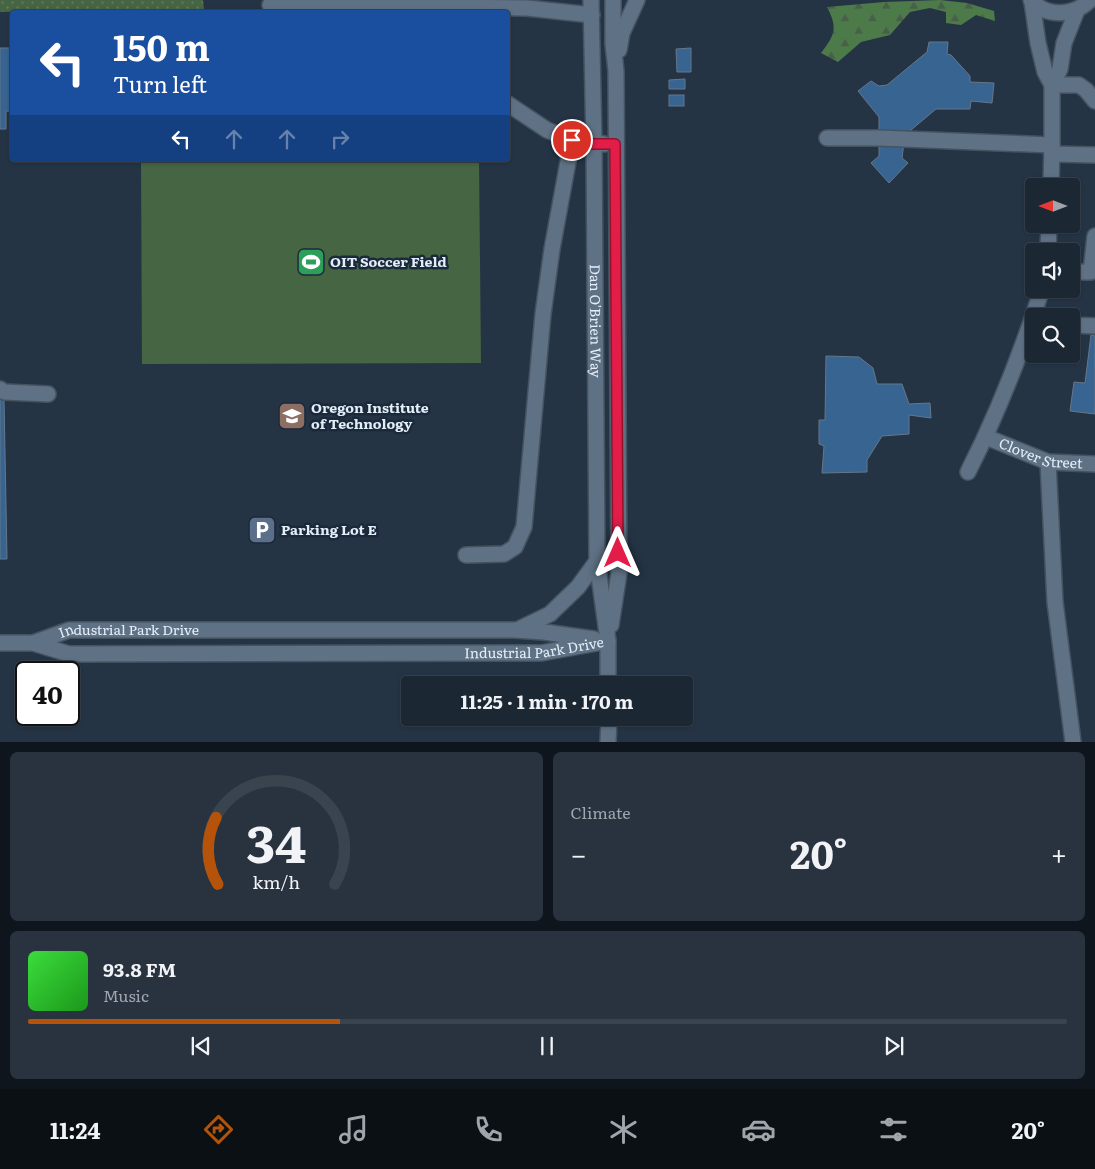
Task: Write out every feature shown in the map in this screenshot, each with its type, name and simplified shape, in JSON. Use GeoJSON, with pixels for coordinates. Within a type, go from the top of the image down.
{"type":"FeatureCollection","features":[{"type":"Feature","properties":{"kind":"street","name":"Dan O'Brien Way"},"geometry":{"type":"LineString","coordinates":[[591,0],[597,560],[608,641],[608,676]]}},
{"type":"Feature","properties":{"kind":"street","name":"Dan O'Brien Way"},"geometry":{"type":"LineString","coordinates":[[608,641],[619,573],[616,71],[613,44],[613,0]]}},
{"type":"Feature","properties":{"kind":"street"},"geometry":{"type":"LineString","coordinates":[[616,71],[622,33],[637,0]]}},
{"type":"Feature","properties":{"kind":"street"},"geometry":{"type":"LineString","coordinates":[[1032,1],[1052,12],[1069,12],[1077,10],[1090,0]]}},
{"type":"Feature","properties":{"kind":"street"},"geometry":{"type":"LineString","coordinates":[[1032,1],[1040,53],[1045,72],[1052,85]]}},
{"type":"Feature","properties":{"kind":"street"},"geometry":{"type":"LineString","coordinates":[[270,5],[527,8],[592,16]]}},
{"type":"Feature","properties":{"kind":"street"},"geometry":{"type":"LineString","coordinates":[[1051,178],[1052,85],[1060,69],[1064,43],[1077,10]]}},
{"type":"Feature","properties":{"kind":"street"},"geometry":{"type":"LineString","coordinates":[[1052,85],[1079,85],[1095,101]]}},
{"type":"Feature","properties":{"kind":"street"},"geometry":{"type":"LineString","coordinates":[[510,105],[547,130],[572,140],[594,144],[615,144]]}},
{"type":"Feature","properties":{"kind":"street"},"geometry":{"type":"LineString","coordinates":[[827,138],[1052,149],[1095,155]]}},
{"type":"Feature","properties":{"kind":"street"},"geometry":{"type":"LineString","coordinates":[[466,555],[504,554],[516,547],[524,527],[544,304],[552,248],[572,140]]}},
{"type":"Feature","properties":{"kind":"street"},"geometry":{"type":"LineString","coordinates":[[1080,272],[1091,272],[1095,236]]}},
{"type":"Feature","properties":{"kind":"street"},"geometry":{"type":"LineString","coordinates":[[1080,325],[1095,326]]}},
{"type":"Feature","properties":{"kind":"street"},"geometry":{"type":"LineString","coordinates":[[968,472],[986,437],[1025,341]]}},
{"type":"Feature","properties":{"kind":"street"},"geometry":{"type":"LineString","coordinates":[[0,389],[4,392],[48,394]]}},
{"type":"Feature","properties":{"kind":"street","name":"Clover Street"},"geometry":{"type":"LineString","coordinates":[[986,437],[1048,462],[1095,464]]}},
{"type":"Feature","properties":{"kind":"street"},"geometry":{"type":"LineString","coordinates":[[1048,462],[1055,602],[1073,742]]}},
{"type":"Feature","properties":{"kind":"street"},"geometry":{"type":"LineString","coordinates":[[515,630],[550,614],[578,587],[597,560]]}},
{"type":"Feature","properties":{"kind":"street","name":"Industrial Park Drive"},"geometry":{"type":"LineString","coordinates":[[33,643],[69,630],[515,630],[608,641]]}},
{"type":"Feature","properties":{"kind":"street","name":"Industrial Park Drive"},"geometry":{"type":"LineString","coordinates":[[0,643],[33,643],[68,654],[542,653],[608,641]]}},
{"type":"Feature","properties":{"kind":"street"},"geometry":{"type":"LineString","coordinates":[[608,742],[609,726]]}},
{"type":"Feature","properties":{"kind":"green space"},"geometry":{"type":"Polygon","coordinates":[[[0,0],[203,0],[204,10],[10,10],[10,12],[0,12],[0,0]]]}},
{"type":"Feature","properties":{"kind":"green space"},"geometry":{"type":"Polygon","coordinates":[[[940,0],[967,3],[994,11],[995,21],[976,15],[961,25],[946,23],[946,12],[930,8],[910,12],[890,35],[861,42],[838,62],[821,53],[832,36],[834,26],[827,7],[940,0]]]}},
{"type":"Feature","properties":{"kind":"green space","name":"OIT Soccer Field"},"geometry":{"type":"Polygon","coordinates":[[[141,162],[479,162],[481,363],[142,364],[141,162]]]}},
{"type":"Feature","properties":{"kind":"building"},"geometry":{"type":"Polygon","coordinates":[[[929,42],[948,42],[947,54],[951,55],[970,76],[970,82],[994,83],[992,103],[971,101],[970,109],[936,109],[905,135],[902,158],[908,163],[889,183],[871,163],[879,156],[879,117],[858,91],[871,81],[879,86],[887,85],[927,52],[929,42]]]}},
{"type":"Feature","properties":{"kind":"building"},"geometry":{"type":"Polygon","coordinates":[[[0,48],[10,48],[10,111],[6,111],[6,129],[0,129],[0,48]]]}},
{"type":"Feature","properties":{"kind":"building"},"geometry":{"type":"Polygon","coordinates":[[[691,48],[691,72],[677,72],[676,49],[691,48]]]}},
{"type":"Feature","properties":{"kind":"building"},"geometry":{"type":"Polygon","coordinates":[[[685,79],[685,89],[669,89],[669,80],[685,79]]]}},
{"type":"Feature","properties":{"kind":"building"},"geometry":{"type":"Polygon","coordinates":[[[669,95],[684,95],[684,106],[669,106],[669,95]]]}},
{"type":"Feature","properties":{"kind":"building"},"geometry":{"type":"Polygon","coordinates":[[[1091,335],[1095,336],[1095,414],[1070,411],[1074,382],[1085,383],[1091,335]]]}},
{"type":"Feature","properties":{"kind":"building"},"geometry":{"type":"Polygon","coordinates":[[[826,356],[859,357],[873,368],[877,384],[902,384],[909,404],[930,403],[931,418],[909,415],[909,434],[882,436],[867,460],[867,472],[822,473],[824,446],[819,444],[819,420],[825,420],[826,356]]]}},
{"type":"Feature","properties":{"kind":"building"},"geometry":{"type":"Polygon","coordinates":[[[0,399],[4,399],[7,559],[0,559],[0,399]]]}},
{"type":"Feature","properties":{"kind":"place","name":"OIT Soccer Field"},"geometry":{"type":"Point","coordinates":[311,262]}},
{"type":"Feature","properties":{"kind":"place","name":"Oregon Institute of Technology"},"geometry":{"type":"Point","coordinates":[292,416]}},
{"type":"Feature","properties":{"kind":"place","name":"Parking Lot E"},"geometry":{"type":"Point","coordinates":[262,530]}},
{"type":"Feature","properties":{"kind":"route"},"geometry":{"type":"LineString","coordinates":[[572,140],[594,144],[615,144],[618,553]]}}]}
